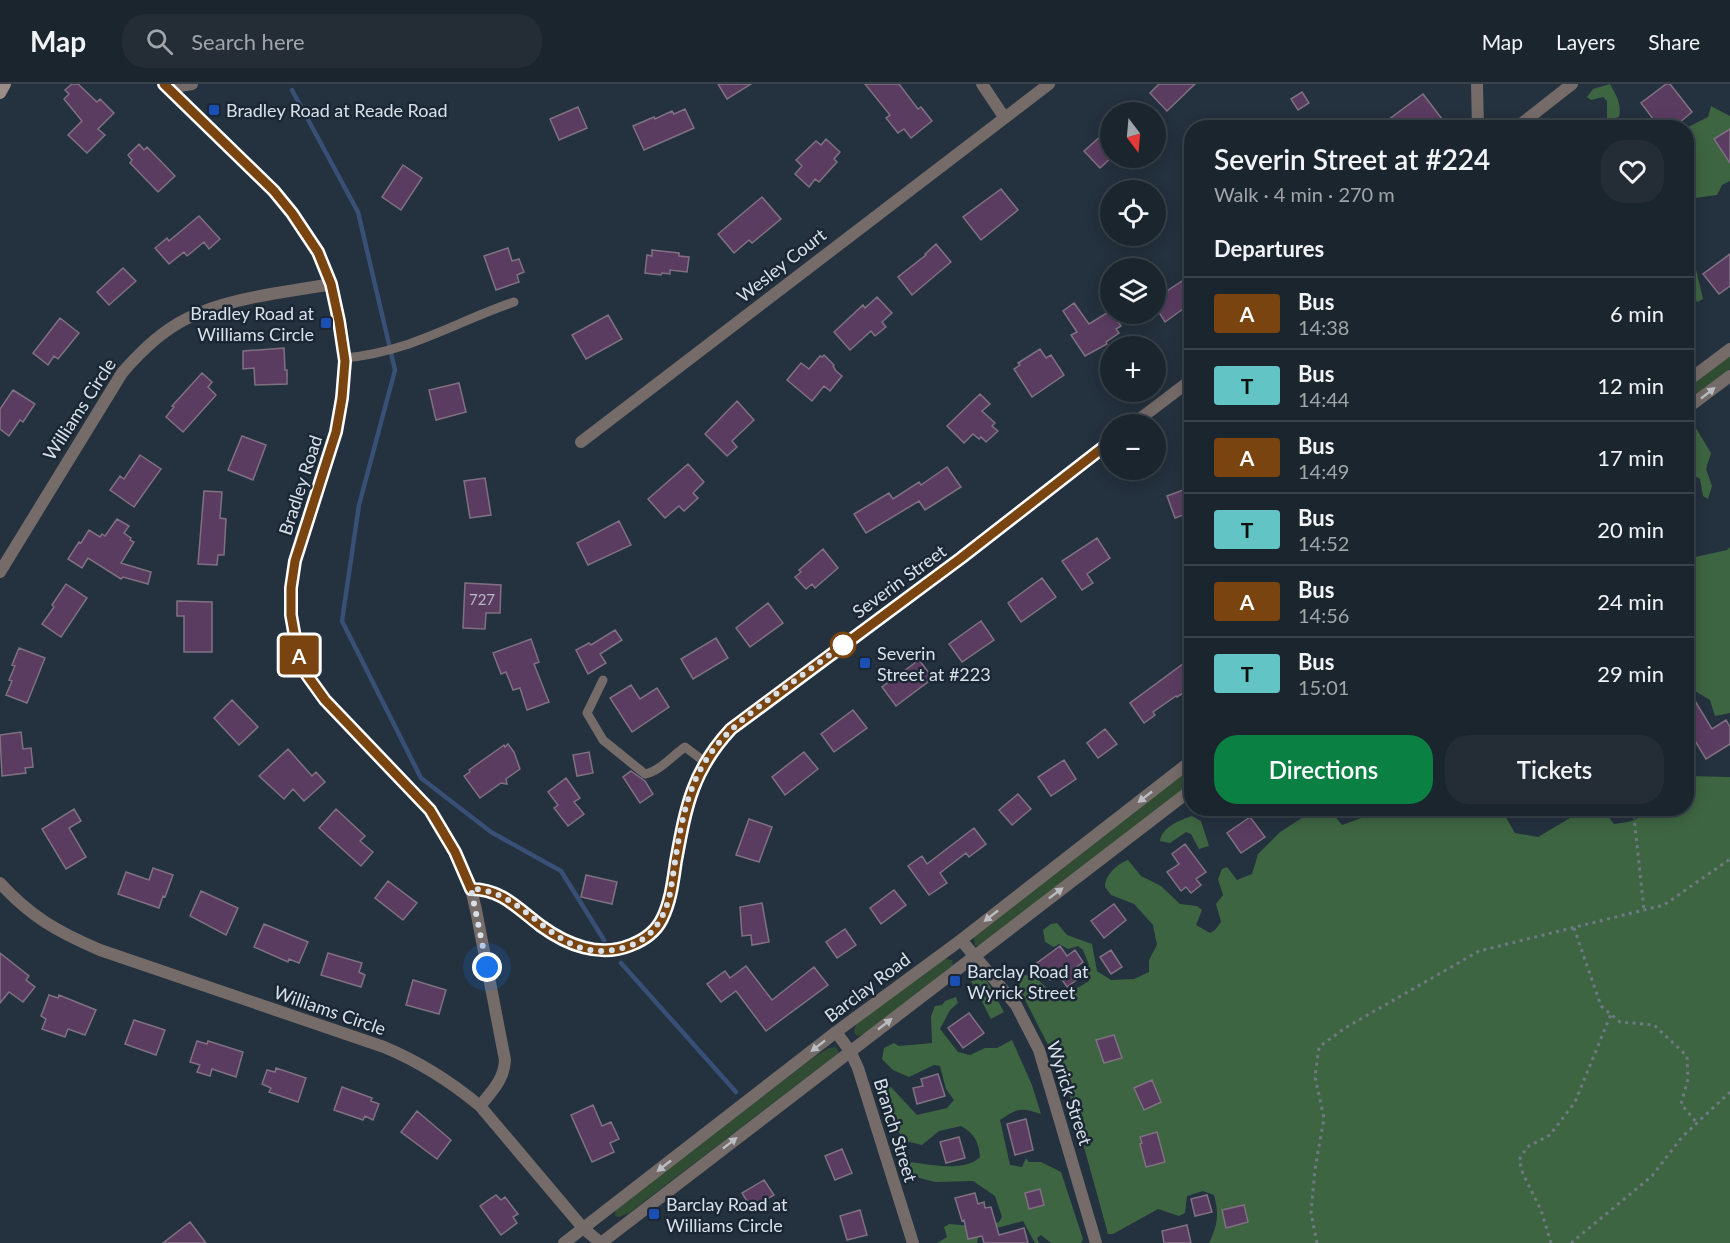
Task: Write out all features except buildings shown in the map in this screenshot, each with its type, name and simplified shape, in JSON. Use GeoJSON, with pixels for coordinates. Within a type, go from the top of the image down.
{"type":"FeatureCollection","features":[{"type":"Feature","properties":{"kind":"street"},"geometry":{"type":"LineString","coordinates":[[0,93],[5,84]]}},
{"type":"Feature","properties":{"kind":"street"},"geometry":{"type":"LineString","coordinates":[[166,86],[192,84]]}},
{"type":"Feature","properties":{"kind":"street"},"geometry":{"type":"LineString","coordinates":[[982,84],[1004,117]]}},
{"type":"Feature","properties":{"kind":"street","name":"Wesley Court"},"geometry":{"type":"LineString","coordinates":[[581,442],[1049,84]]}},
{"type":"Feature","properties":{"kind":"street"},"geometry":{"type":"LineString","coordinates":[[1477,84],[1478,120]]}},
{"type":"Feature","properties":{"kind":"street"},"geometry":{"type":"LineString","coordinates":[[1526,120],[1572,84]]}},
{"type":"Feature","properties":{"kind":"street","name":"Bradley Road"},"geometry":{"type":"LineString","coordinates":[[166,86],[274,191],[318,252],[331,284],[344,358],[342,398],[336,432],[295,561],[291,588],[291,615],[297,649],[307,675],[325,700],[430,810],[455,852],[471,889],[505,1060],[500,1082],[480,1106]]}},
{"type":"Feature","properties":{"kind":"street","name":"Williams Circle"},"geometry":{"type":"LineString","coordinates":[[0,572],[116,382],[142,349],[185,319],[212,308],[331,284]]}},
{"type":"Feature","properties":{"kind":"street"},"geometry":{"type":"LineString","coordinates":[[1694,376],[1730,349]]}},
{"type":"Feature","properties":{"kind":"street"},"geometry":{"type":"LineString","coordinates":[[1694,404],[1730,376]]}},
{"type":"Feature","properties":{"kind":"street"},"geometry":{"type":"LineString","coordinates":[[1146,414],[1184,385]]}},
{"type":"Feature","properties":{"kind":"street","name":"Severin Street"},"geometry":{"type":"LineString","coordinates":[[471,889],[486,890],[504,896],[541,926],[577,946],[610,950],[634,944],[655,929],[665,913],[688,803],[695,783],[705,762],[731,729],[961,558],[1100,450]]}},
{"type":"Feature","properties":{"kind":"street","name":"Barclay Road"},"geometry":{"type":"LineString","coordinates":[[564,1243],[1184,766]]}},
{"type":"Feature","properties":{"kind":"street"},"geometry":{"type":"LineString","coordinates":[[601,1243],[1184,795]]}},
{"type":"Feature","properties":{"kind":"street","name":"Williams Circle"},"geometry":{"type":"LineString","coordinates":[[0,883],[42,922],[69,937],[100,950],[416,1060],[480,1106],[583,1228],[601,1243]]}},
{"type":"Feature","properties":{"kind":"street","name":"Wyrick Street"},"geometry":{"type":"LineString","coordinates":[[961,940],[1016,1005],[1040,1050],[1096,1243]]}},
{"type":"Feature","properties":{"kind":"street","name":"Branch Street"},"geometry":{"type":"LineString","coordinates":[[836,1032],[850,1051],[858,1068],[913,1243]]}},
{"type":"Feature","properties":{"kind":"lane"},"geometry":{"type":"LineString","coordinates":[[344,358],[370,356],[401,348],[433,336],[483,312],[514,302]]}},
{"type":"Feature","properties":{"kind":"lane"},"geometry":{"type":"LineString","coordinates":[[603,680],[587,712],[593,727],[603,740],[645,774],[653,772],[673,754],[685,747],[705,762]]}},
{"type":"Feature","properties":{"kind":"path"},"geometry":{"type":"LineString","coordinates":[[1634,816],[1644,910]]}},
{"type":"Feature","properties":{"kind":"path"},"geometry":{"type":"LineString","coordinates":[[1317,1243],[1311,1213],[1315,1169],[1324,1118],[1315,1077],[1319,1047],[1346,1028],[1479,951],[1664,905],[1730,859]]}},
{"type":"Feature","properties":{"kind":"path"},"geometry":{"type":"LineString","coordinates":[[1574,928],[1600,1006],[1620,1022],[1654,1025],[1687,1056],[1688,1079],[1681,1104],[1697,1123]]}},
{"type":"Feature","properties":{"kind":"path"},"geometry":{"type":"LineString","coordinates":[[1551,1243],[1519,1160],[1527,1147],[1550,1135],[1575,1102],[1611,1014]]}},
{"type":"Feature","properties":{"kind":"path"},"geometry":{"type":"LineString","coordinates":[[1571,1243],[1652,1176],[1682,1137],[1730,1092]]}},
{"type":"Feature","properties":{"kind":"green space"},"geometry":{"type":"Polygon","coordinates":[[[1610,84],[1618,100],[1620,112],[1619,117],[1607,120],[1607,101],[1603,97],[1591,100],[1587,97],[1593,89],[1610,84]]]}},
{"type":"Feature","properties":{"kind":"green space"},"geometry":{"type":"Polygon","coordinates":[[[1711,106],[1730,116],[1730,181],[1722,185],[1717,195],[1694,199],[1694,124],[1708,117],[1711,106]]]}},
{"type":"Feature","properties":{"kind":"green space"},"geometry":{"type":"Polygon","coordinates":[[[1694,261],[1703,299],[1697,302],[1694,295],[1694,261]]]}},
{"type":"Feature","properties":{"kind":"green space"},"geometry":{"type":"Polygon","coordinates":[[[1730,355],[1730,369],[1694,397],[1694,382],[1730,355]]]}},
{"type":"Feature","properties":{"kind":"green space"},"geometry":{"type":"Polygon","coordinates":[[[1694,425],[1711,453],[1706,469],[1712,486],[1708,499],[1703,496],[1700,479],[1694,476],[1694,425]]]}},
{"type":"Feature","properties":{"kind":"green space"},"geometry":{"type":"Polygon","coordinates":[[[1730,547],[1730,713],[1715,716],[1710,700],[1694,691],[1694,557],[1727,550],[1730,547]]]}},
{"type":"Feature","properties":{"kind":"green space"},"geometry":{"type":"Polygon","coordinates":[[[1184,773],[1184,790],[980,945],[975,946],[974,937],[1184,773]]]}},
{"type":"Feature","properties":{"kind":"green space"},"geometry":{"type":"Polygon","coordinates":[[[1694,776],[1730,777],[1730,1243],[1209,1243],[1216,1225],[1217,1208],[1214,1195],[1203,1191],[1187,1196],[1185,1213],[1179,1216],[1158,1209],[1113,1234],[1108,1234],[1065,1078],[1019,988],[1021,978],[1025,975],[1035,977],[1059,999],[1089,981],[1086,970],[1089,965],[1083,950],[1078,946],[1068,949],[1059,944],[1054,947],[1045,942],[1043,930],[1057,923],[1067,935],[1092,944],[1097,971],[1111,980],[1134,979],[1149,972],[1149,960],[1157,945],[1153,925],[1134,904],[1111,895],[1105,887],[1109,874],[1116,867],[1128,860],[1141,876],[1161,886],[1180,904],[1197,906],[1202,910],[1196,925],[1210,933],[1221,922],[1216,904],[1223,895],[1218,879],[1222,869],[1227,867],[1237,880],[1252,874],[1258,854],[1280,832],[1305,816],[1335,816],[1342,825],[1364,816],[1505,816],[1515,833],[1538,837],[1573,816],[1608,816],[1614,824],[1640,817],[1694,816],[1694,776]]]}},
{"type":"Feature","properties":{"kind":"green space"},"geometry":{"type":"Polygon","coordinates":[[[1192,816],[1201,821],[1209,846],[1199,849],[1191,834],[1186,832],[1170,843],[1160,841],[1168,828],[1192,816]]]}},
{"type":"Feature","properties":{"kind":"green space"},"geometry":{"type":"Polygon","coordinates":[[[945,959],[952,960],[953,965],[866,1033],[856,1035],[854,1031],[856,1024],[945,959]]]}},
{"type":"Feature","properties":{"kind":"green space"},"geometry":{"type":"Polygon","coordinates":[[[983,974],[1004,1012],[991,1019],[971,981],[983,974]]]}},
{"type":"Feature","properties":{"kind":"green space"},"geometry":{"type":"Polygon","coordinates":[[[956,997],[958,1003],[950,1010],[940,1029],[958,1052],[970,1055],[985,1048],[997,1048],[1012,1040],[1032,1085],[1041,1114],[1019,1110],[1000,1120],[1010,1165],[1022,1167],[1026,1158],[1029,1162],[1041,1162],[1061,1172],[1083,1239],[1081,1243],[1051,1243],[1041,1235],[1037,1238],[1039,1243],[1035,1243],[1023,1221],[979,1233],[977,1243],[937,1243],[947,1237],[944,1227],[949,1224],[983,1227],[999,1222],[1002,1217],[995,1196],[973,1181],[935,1182],[908,1175],[907,1165],[911,1162],[957,1166],[974,1162],[980,1157],[978,1147],[972,1135],[961,1126],[939,1131],[922,1145],[905,1141],[895,1127],[882,1091],[885,1086],[891,1087],[917,1115],[947,1108],[954,1100],[946,1089],[940,1066],[934,1065],[909,1077],[893,1070],[882,1059],[884,1048],[894,1043],[899,1046],[932,1043],[931,1016],[935,1006],[942,1005],[945,1001],[956,997]]]}},
{"type":"Feature","properties":{"kind":"green space"},"geometry":{"type":"Polygon","coordinates":[[[836,1047],[839,1052],[836,1055],[629,1213],[619,1217],[615,1216],[616,1208],[814,1057],[829,1048],[836,1047]]]}},
{"type":"Feature","properties":{"kind":"waterway"},"geometry":{"type":"LineString","coordinates":[[292,90],[358,212],[395,370],[359,505],[342,621],[421,778],[491,832],[561,871],[604,940]]}},
{"type":"Feature","properties":{"kind":"waterway"},"geometry":{"type":"LineString","coordinates":[[621,963],[736,1092]]}},
{"type":"Feature","properties":{"kind":"bus line","name":"A"},"geometry":{"type":"LineString","coordinates":[[164,84],[274,191],[307,233],[318,252],[331,284],[345,361],[342,398],[336,432],[295,561],[291,588],[291,615],[297,649],[307,675],[325,700],[430,810],[455,852],[471,889],[486,890],[504,896],[541,926],[577,946],[601,950],[620,949],[641,940],[661,921],[669,899],[683,824],[695,783],[702,766],[731,729],[961,558],[1100,450]]}},
{"type":"Feature","properties":{"kind":"place","name":"Bradley Road at Reade Road"},"geometry":{"type":"Point","coordinates":[214,110]}},
{"type":"Feature","properties":{"kind":"place","name":"Bradley Road at Williams Circle"},"geometry":{"type":"Point","coordinates":[326,323]}},
{"type":"Feature","properties":{"kind":"place","name":"Severin Street at #223"},"geometry":{"type":"Point","coordinates":[865,663]}},
{"type":"Feature","properties":{"kind":"place","name":"Barclay Road at Wyrick Street"},"geometry":{"type":"Point","coordinates":[955,981]}},
{"type":"Feature","properties":{"kind":"place","name":"Barclay Road at Williams Circle"},"geometry":{"type":"Point","coordinates":[654,1214]}},
{"type":"Feature","properties":{"kind":"route"},"geometry":{"type":"LineString","coordinates":[[487,967],[471,889],[486,890],[504,896],[558,937],[588,949],[620,949],[634,944],[655,929],[665,913],[688,803],[702,766],[731,729],[846,643],[843,645]]}}]}
